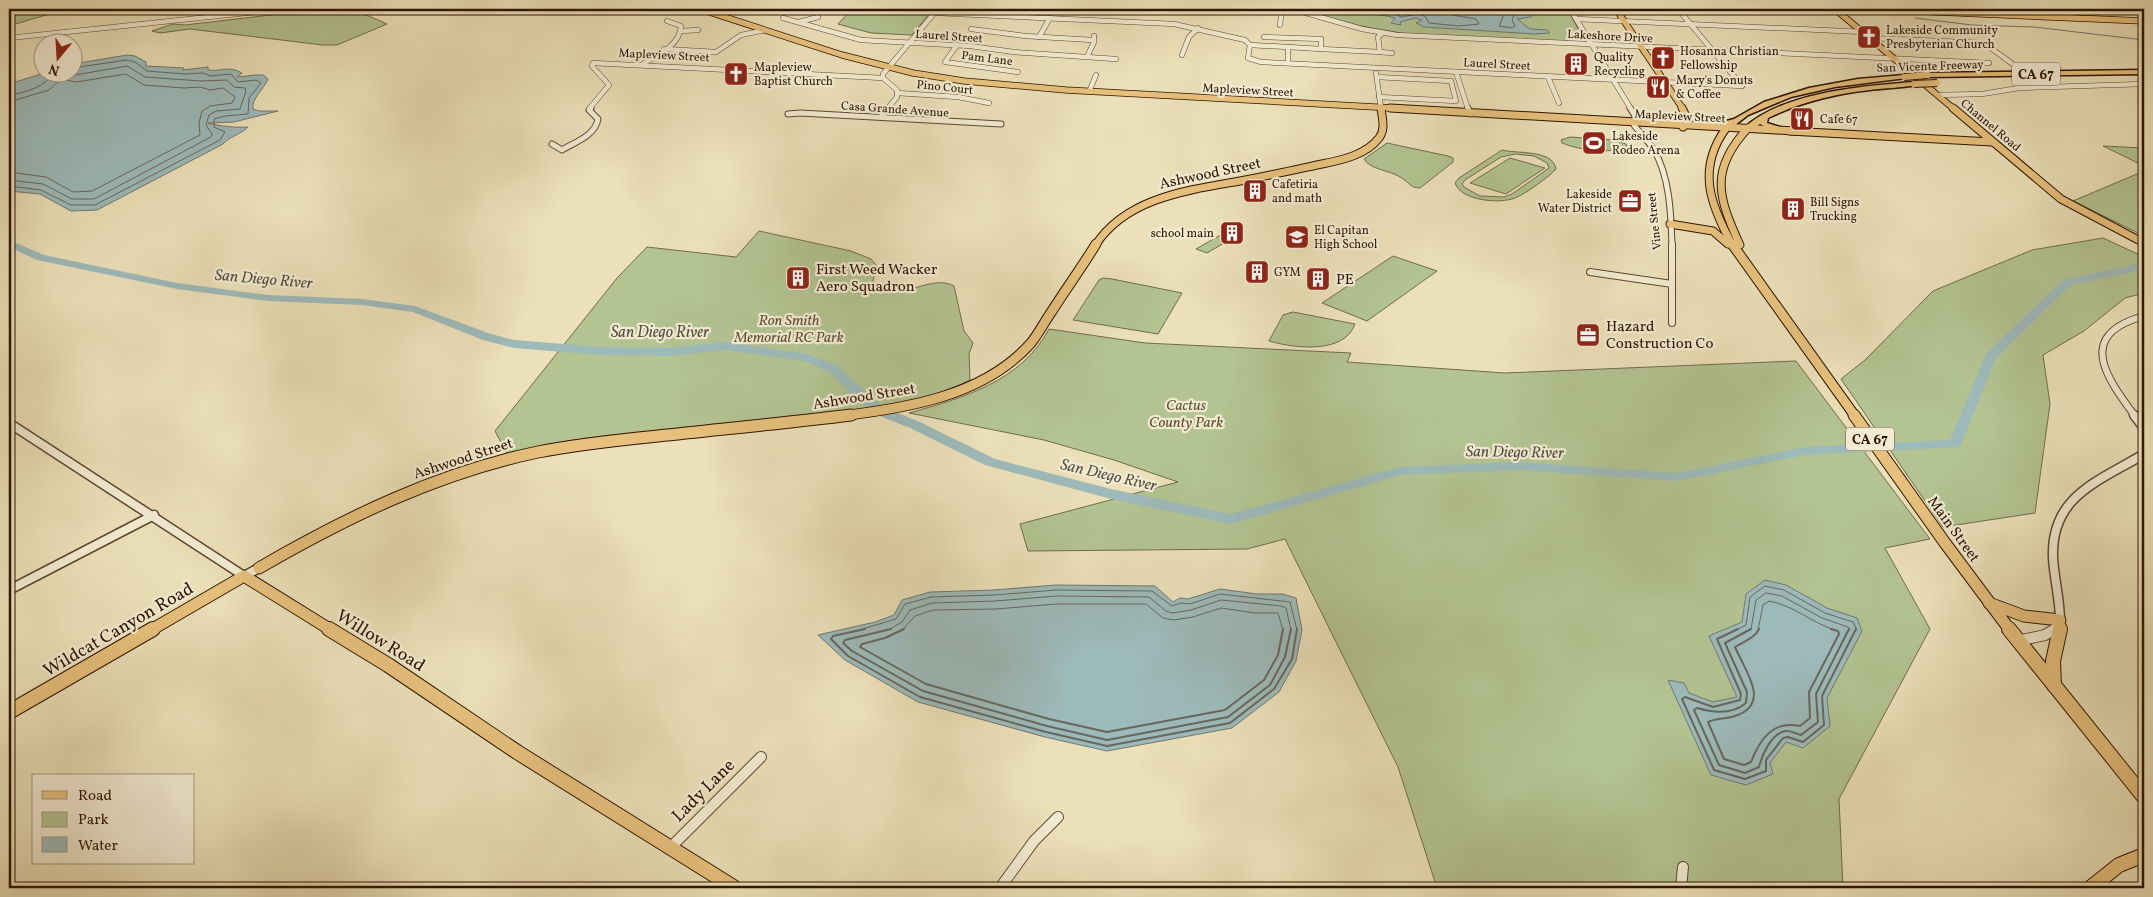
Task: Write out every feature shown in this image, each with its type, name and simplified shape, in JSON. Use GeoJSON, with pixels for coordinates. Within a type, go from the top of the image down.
{"type":"FeatureCollection","features":[{"type":"Feature","properties":{"kind":"highway","name":"San Vicente Freeway"},"geometry":{"type":"LineString","coordinates":[[1728,128],[1735,121],[1769,103],[1813,89],[1862,80],[1928,76],[2144,72]]}},
{"type":"Feature","properties":{"kind":"highway","name":"San Vicente Freeway"},"geometry":{"type":"LineString","coordinates":[[1745,129],[1785,107],[1844,91],[1937,83],[2144,79]]}},
{"type":"Feature","properties":{"kind":"highway"},"geometry":{"type":"LineString","coordinates":[[1765,118],[1763,124],[1776,130]]}},
{"type":"Feature","properties":{"kind":"highway"},"geometry":{"type":"LineString","coordinates":[[1710,126],[1735,121],[1745,129]]}},
{"type":"Feature","properties":{"kind":"main road","name":"Mapleview Street"},"geometry":{"type":"LineString","coordinates":[[700,9],[827,51],[888,68],[931,76],[1018,87],[1564,119],[1578,122],[1795,131]]}},
{"type":"Feature","properties":{"kind":"main road"},"geometry":{"type":"LineString","coordinates":[[1616,9],[1679,101],[1685,114],[1686,126],[1708,131],[1712,134],[1715,142]]}},
{"type":"Feature","properties":{"kind":"main road","name":"Channel Road"},"geometry":{"type":"LineString","coordinates":[[1834,9],[1864,32],[2061,199],[2144,244]]}},
{"type":"Feature","properties":{"kind":"main road"},"geometry":{"type":"LineString","coordinates":[[1868,9],[2144,21]]}},
{"type":"Feature","properties":{"kind":"main road","name":"Ashwood Street"},"geometry":{"type":"LineString","coordinates":[[259,568],[323,531],[393,497],[501,460],[589,443],[873,412],[924,402],[957,390],[999,369],[1029,344],[1103,233],[1128,213],[1162,198],[1188,191],[1294,170],[1346,157],[1369,146],[1381,136],[1383,126],[1381,108]]}},
{"type":"Feature","properties":{"kind":"main road"},"geometry":{"type":"LineString","coordinates":[[1685,114],[1693,122],[1710,126]]}},
{"type":"Feature","properties":{"kind":"main road","name":"Mapleview Street"},"geometry":{"type":"LineString","coordinates":[[1686,126],[1728,128]]}},
{"type":"Feature","properties":{"kind":"main road"},"geometry":{"type":"LineString","coordinates":[[1728,128],[1738,138],[1764,130]]}},
{"type":"Feature","properties":{"kind":"main road","name":"Main Street"},"geometry":{"type":"LineString","coordinates":[[1728,128],[1715,142],[1708,166],[1711,196],[1731,242],[1944,543],[2017,641],[2144,797]]}},
{"type":"Feature","properties":{"kind":"main road","name":"Mapleview Street"},"geometry":{"type":"LineString","coordinates":[[1745,129],[1992,142]]}},
{"type":"Feature","properties":{"kind":"main road","name":"Main Street"},"geometry":{"type":"LineString","coordinates":[[1745,129],[1726,154],[1723,162],[1721,176],[1722,197],[1730,224],[1752,271]]}},
{"type":"Feature","properties":{"kind":"main road"},"geometry":{"type":"LineString","coordinates":[[1694,227],[1714,224],[1716,210]]}},
{"type":"Feature","properties":{"kind":"main road"},"geometry":{"type":"LineString","coordinates":[[1670,224],[1694,227],[1717,233],[1752,271]]}},
{"type":"Feature","properties":{"kind":"main road","name":"Wildcat Canyon Road"},"geometry":{"type":"LineString","coordinates":[[9,712],[244,576]]}},
{"type":"Feature","properties":{"kind":"main road","name":"Willow Road"},"geometry":{"type":"LineString","coordinates":[[244,576],[388,665],[517,752],[735,888]]}},
{"type":"Feature","properties":{"kind":"main road"},"geometry":{"type":"LineString","coordinates":[[1988,602],[2024,617],[2060,623],[2060,636],[2054,651],[2052,666],[2054,686]]}},
{"type":"Feature","properties":{"kind":"main road"},"geometry":{"type":"LineString","coordinates":[[2090,888],[2119,865],[2144,855]]}},
{"type":"Feature","properties":{"kind":"street"},"geometry":{"type":"LineString","coordinates":[[9,38],[284,9]]}},
{"type":"Feature","properties":{"kind":"street"},"geometry":{"type":"LineString","coordinates":[[1280,25],[1282,9]]}},
{"type":"Feature","properties":{"kind":"street","name":"Lakeshore Drive"},"geometry":{"type":"LineString","coordinates":[[1292,9],[1383,33],[1420,37],[1989,63]]}},
{"type":"Feature","properties":{"kind":"street","name":"Vine Street"},"geometry":{"type":"LineString","coordinates":[[1570,9],[1655,151],[1662,170],[1670,224],[1672,323]]}},
{"type":"Feature","properties":{"kind":"street"},"geometry":{"type":"LineString","coordinates":[[1678,9],[1713,51]]}},
{"type":"Feature","properties":{"kind":"street"},"geometry":{"type":"LineString","coordinates":[[1958,9],[1964,13]]}},
{"type":"Feature","properties":{"kind":"street"},"geometry":{"type":"LineString","coordinates":[[1998,9],[2007,15]]}},
{"type":"Feature","properties":{"kind":"street"},"geometry":{"type":"LineString","coordinates":[[2053,9],[2063,18]]}},
{"type":"Feature","properties":{"kind":"street"},"geometry":{"type":"LineString","coordinates":[[881,118],[897,97],[893,86],[883,78],[883,74],[936,11],[1172,24],[1198,28],[1245,40],[1250,45],[1392,53]]}},
{"type":"Feature","properties":{"kind":"street"},"geometry":{"type":"LineString","coordinates":[[799,22],[818,17]]}},
{"type":"Feature","properties":{"kind":"street","name":"Laurel Street"},"geometry":{"type":"LineString","coordinates":[[784,18],[867,42],[957,46],[1116,59]]}},
{"type":"Feature","properties":{"kind":"street"},"geometry":{"type":"LineString","coordinates":[[1040,37],[1050,18]]}},
{"type":"Feature","properties":{"kind":"street"},"geometry":{"type":"LineString","coordinates":[[1576,19],[1864,32]]}},
{"type":"Feature","properties":{"kind":"street"},"geometry":{"type":"LineString","coordinates":[[667,21],[678,24],[682,31]]}},
{"type":"Feature","properties":{"kind":"street"},"geometry":{"type":"LineString","coordinates":[[1182,55],[1188,37],[1198,28]]}},
{"type":"Feature","properties":{"kind":"street"},"geometry":{"type":"LineString","coordinates":[[971,29],[1040,37],[1093,38],[1094,42],[1087,57]]}},
{"type":"Feature","properties":{"kind":"street"},"geometry":{"type":"LineString","coordinates":[[682,31],[698,30]]}},
{"type":"Feature","properties":{"kind":"street"},"geometry":{"type":"LineString","coordinates":[[664,50],[716,52],[736,38],[765,30]]}},
{"type":"Feature","properties":{"kind":"street"},"geometry":{"type":"LineString","coordinates":[[641,65],[678,39],[682,31]]}},
{"type":"Feature","properties":{"kind":"street"},"geometry":{"type":"LineString","coordinates":[[1380,52],[1378,37],[1383,33]]}},
{"type":"Feature","properties":{"kind":"street"},"geometry":{"type":"LineString","coordinates":[[1264,37],[1321,37],[1321,49]]}},
{"type":"Feature","properties":{"kind":"street"},"geometry":{"type":"LineString","coordinates":[[1870,38],[1984,43],[2014,64]]}},
{"type":"Feature","properties":{"kind":"street","name":"Laurel Street"},"geometry":{"type":"LineString","coordinates":[[1250,45],[1248,58],[1252,60],[1288,64],[1741,87],[1713,51]]}},
{"type":"Feature","properties":{"kind":"street","name":"Pam Lane"},"geometry":{"type":"LineString","coordinates":[[957,46],[945,62],[1018,72]]}},
{"type":"Feature","properties":{"kind":"street"},"geometry":{"type":"LineString","coordinates":[[1288,47],[1288,64]]}},
{"type":"Feature","properties":{"kind":"street","name":"Mapleview Street"},"geometry":{"type":"LineString","coordinates":[[552,144],[562,150],[589,134],[598,123],[597,117],[589,110],[606,91],[609,84],[594,69],[593,63],[883,78]]}},
{"type":"Feature","properties":{"kind":"street","name":"Ashwood Street"},"geometry":{"type":"LineString","coordinates":[[1376,68],[1381,108]]}},
{"type":"Feature","properties":{"kind":"street"},"geometry":{"type":"LineString","coordinates":[[1456,72],[1470,114]]}},
{"type":"Feature","properties":{"kind":"street"},"geometry":{"type":"LineString","coordinates":[[1089,92],[1096,75]]}},
{"type":"Feature","properties":{"kind":"street"},"geometry":{"type":"LineString","coordinates":[[1548,77],[1559,103]]}},
{"type":"Feature","properties":{"kind":"street"},"geometry":{"type":"LineString","coordinates":[[1377,78],[1451,81],[1456,101],[1379,97]]}},
{"type":"Feature","properties":{"kind":"street"},"geometry":{"type":"LineString","coordinates":[[1937,95],[1982,94],[2019,88],[2144,84]]}},
{"type":"Feature","properties":{"kind":"street","name":"Pino Court"},"geometry":{"type":"LineString","coordinates":[[897,93],[958,97],[990,103]]}},
{"type":"Feature","properties":{"kind":"street","name":"Casa Grande Avenue"},"geometry":{"type":"LineString","coordinates":[[788,114],[800,113],[1001,124]]}},
{"type":"Feature","properties":{"kind":"street"},"geometry":{"type":"LineString","coordinates":[[1590,272],[1672,284]]}},
{"type":"Feature","properties":{"kind":"street"},"geometry":{"type":"LineString","coordinates":[[2144,316],[2129,322],[2108,336],[2102,344],[2101,351],[2103,364],[2109,376],[2144,428]]}},
{"type":"Feature","properties":{"kind":"street","name":"Willow Road"},"geometry":{"type":"LineString","coordinates":[[9,423],[244,576]]}},
{"type":"Feature","properties":{"kind":"street"},"geometry":{"type":"LineString","coordinates":[[2017,641],[2045,635],[2060,623],[2061,610],[2053,556],[2055,530],[2070,500],[2082,490],[2144,454]]}},
{"type":"Feature","properties":{"kind":"street"},"geometry":{"type":"LineString","coordinates":[[9,590],[154,516]]}},
{"type":"Feature","properties":{"kind":"street","name":"Ashwood Street"},"geometry":{"type":"LineString","coordinates":[[244,576],[259,568]]}},
{"type":"Feature","properties":{"kind":"street","name":"Lady Lane"},"geometry":{"type":"LineString","coordinates":[[670,848],[761,757]]}},
{"type":"Feature","properties":{"kind":"street"},"geometry":{"type":"LineString","coordinates":[[1000,888],[1046,826],[1058,818]]}},
{"type":"Feature","properties":{"kind":"street"},"geometry":{"type":"LineString","coordinates":[[1681,888],[1683,868]]}},
{"type":"Feature","properties":{"kind":"green space"},"geometry":{"type":"Polygon","coordinates":[[[9,9],[66,9],[9,26],[9,9]]]}},
{"type":"Feature","properties":{"kind":"green space"},"geometry":{"type":"Polygon","coordinates":[[[322,9],[364,9],[364,14],[387,24],[337,45],[323,45],[190,29],[160,33],[152,31],[173,24],[185,25],[322,9]]]}},
{"type":"Feature","properties":{"kind":"green space"},"geometry":{"type":"Polygon","coordinates":[[[852,9],[930,13],[912,35],[871,33],[838,24],[852,9]]]}},
{"type":"Feature","properties":{"kind":"green space"},"geometry":{"type":"Polygon","coordinates":[[[1297,9],[1567,9],[1587,44],[1406,34],[1361,26],[1297,9]]]}},
{"type":"Feature","properties":{"kind":"green space","name":"Lakeside Rodeo Arena"},"geometry":{"type":"Polygon","coordinates":[[[1570,137],[1613,140],[1627,146],[1620,149],[1603,151],[1577,148],[1562,143],[1561,140],[1570,137]]]}},
{"type":"Feature","properties":{"kind":"green space"},"geometry":{"type":"Polygon","coordinates":[[[1387,143],[1448,156],[1453,158],[1453,162],[1420,188],[1417,188],[1396,175],[1376,168],[1364,159],[1387,143]]]}},
{"type":"Feature","properties":{"kind":"green space"},"geometry":{"type":"Polygon","coordinates":[[[2103,146],[2144,148],[2144,166],[2103,146]]]}},
{"type":"Feature","properties":{"kind":"green space"},"geometry":{"type":"Polygon","coordinates":[[[1502,150],[1541,155],[1548,158],[1556,169],[1543,181],[1519,196],[1500,201],[1482,200],[1465,194],[1455,183],[1459,178],[1502,150]],[[1515,154],[1501,157],[1465,180],[1462,184],[1480,196],[1504,197],[1512,194],[1549,168],[1547,163],[1534,156],[1515,154]]]}},
{"type":"Feature","properties":{"kind":"green space"},"geometry":{"type":"Polygon","coordinates":[[[1510,158],[1545,168],[1506,194],[1470,183],[1510,158]]]}},
{"type":"Feature","properties":{"kind":"green space"},"geometry":{"type":"Polygon","coordinates":[[[2144,171],[2144,236],[2073,201],[2144,171]]]}},
{"type":"Feature","properties":{"kind":"green space"},"geometry":{"type":"Polygon","coordinates":[[[1231,229],[1241,233],[1207,253],[1196,249],[1231,229]]]}},
{"type":"Feature","properties":{"kind":"green space","name":"Ron Smith Memorial RC Park"},"geometry":{"type":"Polygon","coordinates":[[[759,231],[851,251],[871,259],[876,265],[873,281],[888,290],[906,290],[938,283],[954,286],[964,331],[973,343],[969,354],[970,380],[930,396],[889,406],[606,436],[507,454],[495,431],[617,278],[647,247],[736,257],[759,231]]]}},
{"type":"Feature","properties":{"kind":"green space"},"geometry":{"type":"Polygon","coordinates":[[[2103,238],[2144,257],[2144,293],[2125,298],[2084,331],[2043,355],[2050,404],[2035,513],[1943,527],[1841,379],[1865,360],[1933,291],[2032,250],[2103,238]]]}},
{"type":"Feature","properties":{"kind":"green space"},"geometry":{"type":"Polygon","coordinates":[[[1393,256],[1437,271],[1367,321],[1322,303],[1393,256]]]}},
{"type":"Feature","properties":{"kind":"green space"},"geometry":{"type":"Polygon","coordinates":[[[1103,278],[1182,293],[1158,334],[1073,320],[1099,280],[1103,278]]]}},
{"type":"Feature","properties":{"kind":"green space"},"geometry":{"type":"Polygon","coordinates":[[[1293,312],[1355,324],[1349,334],[1340,341],[1329,345],[1304,347],[1269,341],[1283,315],[1293,312]]]}},
{"type":"Feature","properties":{"kind":"green space","name":"Cactus County Park"},"geometry":{"type":"Polygon","coordinates":[[[1049,329],[1145,343],[1351,353],[1347,362],[1505,373],[1796,361],[1930,539],[1885,548],[1930,629],[1839,799],[1843,888],[1437,888],[1398,767],[1285,539],[1247,549],[1028,551],[1020,524],[1178,482],[1114,460],[1044,440],[909,413],[969,394],[1006,375],[1023,362],[1037,347],[1049,329]]]}},
{"type":"Feature","properties":{"kind":"water"},"geometry":{"type":"Polygon","coordinates":[[[1442,9],[1478,15],[1473,9],[1513,11],[1517,9],[1536,9],[1531,17],[1517,19],[1530,29],[1547,30],[1550,33],[1534,34],[1424,27],[1416,23],[1422,20],[1415,18],[1400,22],[1401,25],[1391,23],[1395,18],[1350,10],[1442,9]]]}},
{"type":"Feature","properties":{"kind":"water"},"geometry":{"type":"Polygon","coordinates":[[[127,55],[135,56],[146,62],[146,66],[184,68],[183,70],[208,67],[208,70],[233,69],[242,73],[237,77],[263,75],[268,79],[254,102],[253,109],[259,111],[278,111],[234,122],[208,123],[248,127],[223,144],[97,210],[71,211],[40,194],[9,191],[9,84],[32,77],[32,82],[82,82],[82,62],[127,55]]]}},
{"type":"Feature","properties":{"kind":"water"},"geometry":{"type":"Polygon","coordinates":[[[1765,580],[1786,585],[1827,608],[1857,618],[1862,631],[1827,698],[1830,726],[1803,748],[1786,742],[1770,763],[1773,774],[1746,785],[1711,775],[1668,680],[1684,683],[1689,693],[1713,702],[1737,697],[1709,636],[1742,622],[1746,594],[1765,580]]]}},
{"type":"Feature","properties":{"kind":"water"},"geometry":{"type":"Polygon","coordinates":[[[1056,585],[1155,586],[1173,602],[1180,598],[1188,599],[1220,589],[1257,594],[1283,594],[1296,598],[1302,630],[1296,661],[1279,692],[1232,728],[1107,751],[1045,737],[918,702],[845,660],[818,635],[875,622],[894,615],[902,600],[930,592],[994,590],[1056,585]]]}},
{"type":"Feature","properties":{"kind":"waterway"},"geometry":{"type":"LineString","coordinates":[[1915,18],[1972,25],[2034,27],[2144,40]]}},
{"type":"Feature","properties":{"kind":"waterway","name":"San Diego River"},"geometry":{"type":"LineString","coordinates":[[9,243],[41,258],[177,286],[268,298],[362,302],[415,309],[487,337],[514,344],[601,351],[671,352],[725,346],[807,358],[834,369],[858,393],[880,411],[915,425],[990,462],[1111,494],[1231,519],[1400,471],[1518,466],[1678,477],[1805,451],[1955,444],[1990,357],[2067,282],[2132,269],[2144,263]]}},
{"type":"Feature","properties":{"kind":"place","name":"Lakeside Community Presbyterian Church"},"geometry":{"type":"Point","coordinates":[1869,37]}},
{"type":"Feature","properties":{"kind":"place","name":"Hosanna Christian Fellowship"},"geometry":{"type":"Point","coordinates":[1663,58]}},
{"type":"Feature","properties":{"kind":"place","name":"Quality Recycling"},"geometry":{"type":"Point","coordinates":[1576,64]}},
{"type":"Feature","properties":{"kind":"place","name":"Mapleview Baptist Church"},"geometry":{"type":"Point","coordinates":[736,74]}},
{"type":"Feature","properties":{"kind":"place","name":"Mary's Donuts & Coffee"},"geometry":{"type":"Point","coordinates":[1658,87]}},
{"type":"Feature","properties":{"kind":"place","name":"Cafe 67"},"geometry":{"type":"Point","coordinates":[1802,119]}},
{"type":"Feature","properties":{"kind":"place","name":"Lakeside Rodeo Arena"},"geometry":{"type":"Point","coordinates":[1594,143]}},
{"type":"Feature","properties":{"kind":"place","name":"Cafetiria and math"},"geometry":{"type":"Point","coordinates":[1255,191]}},
{"type":"Feature","properties":{"kind":"place","name":"Lakeside Water District"},"geometry":{"type":"Point","coordinates":[1630,201]}},
{"type":"Feature","properties":{"kind":"place","name":"Bill Signs Trucking"},"geometry":{"type":"Point","coordinates":[1793,209]}},
{"type":"Feature","properties":{"kind":"place","name":"school main"},"geometry":{"type":"Point","coordinates":[1232,233]}},
{"type":"Feature","properties":{"kind":"place","name":"El Capitan High School"},"geometry":{"type":"Point","coordinates":[1297,237]}},
{"type":"Feature","properties":{"kind":"place","name":"GYM"},"geometry":{"type":"Point","coordinates":[1257,272]}},
{"type":"Feature","properties":{"kind":"place","name":"First Weed Wacker Aero Squadron"},"geometry":{"type":"Point","coordinates":[798,278]}},
{"type":"Feature","properties":{"kind":"place","name":"PE"},"geometry":{"type":"Point","coordinates":[1318,279]}},
{"type":"Feature","properties":{"kind":"place","name":"Hazard Construction Co"},"geometry":{"type":"Point","coordinates":[1588,335]}}]}
